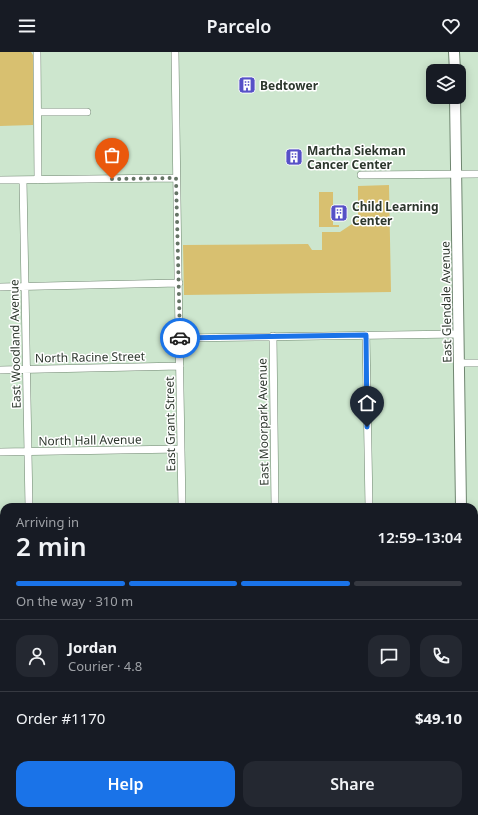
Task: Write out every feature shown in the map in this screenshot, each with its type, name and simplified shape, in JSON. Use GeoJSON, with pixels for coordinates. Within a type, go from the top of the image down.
{"type":"FeatureCollection","features":[{"type":"Feature","properties":{"kind":"street"},"geometry":{"type":"LineString","coordinates":[[37,52],[38,180]]}},
{"type":"Feature","properties":{"kind":"street","name":"East Grant Street"},"geometry":{"type":"LineString","coordinates":[[174,52],[182,503]]}},
{"type":"Feature","properties":{"kind":"street"},"geometry":{"type":"LineString","coordinates":[[454,52],[455,64]]}},
{"type":"Feature","properties":{"kind":"street","name":"East Glendale Avenue"},"geometry":{"type":"LineString","coordinates":[[455,104],[461,503]]}},
{"type":"Feature","properties":{"kind":"street"},"geometry":{"type":"LineString","coordinates":[[38,112],[87,112]]}},
{"type":"Feature","properties":{"kind":"street"},"geometry":{"type":"LineString","coordinates":[[361,175],[478,174]]}},
{"type":"Feature","properties":{"kind":"street"},"geometry":{"type":"LineString","coordinates":[[0,180],[176,178]]}},
{"type":"Feature","properties":{"kind":"street","name":"East Woodland Avenue"},"geometry":{"type":"LineString","coordinates":[[22,180],[29,503]]}},
{"type":"Feature","properties":{"kind":"street"},"geometry":{"type":"LineString","coordinates":[[0,287],[179,283]]}},
{"type":"Feature","properties":{"kind":"street"},"geometry":{"type":"LineString","coordinates":[[180,338],[459,334]]}},
{"type":"Feature","properties":{"kind":"street"},"geometry":{"type":"LineString","coordinates":[[366,335],[369,503]]}},
{"type":"Feature","properties":{"kind":"street","name":"East Moorpark Avenue"},"geometry":{"type":"LineString","coordinates":[[273,336],[275,503]]}},
{"type":"Feature","properties":{"kind":"street"},"geometry":{"type":"LineString","coordinates":[[460,363],[478,363]]}},
{"type":"Feature","properties":{"kind":"street","name":"North Racine Street"},"geometry":{"type":"LineString","coordinates":[[0,370],[180,366]]}},
{"type":"Feature","properties":{"kind":"street","name":"North Hall Avenue"},"geometry":{"type":"LineString","coordinates":[[0,452],[181,449]]}},
{"type":"Feature","properties":{"kind":"shaded area"},"geometry":{"type":"Polygon","coordinates":[[[0,52],[31,52],[33,55],[33,125],[0,126],[0,52]]]}},
{"type":"Feature","properties":{"kind":"shaded area"},"geometry":{"type":"Polygon","coordinates":[[[389,185],[391,292],[184,295],[183,245],[308,244],[312,250],[322,250],[322,232],[340,232],[358,220],[358,186],[389,185]]]}},
{"type":"Feature","properties":{"kind":"shaded area"},"geometry":{"type":"Polygon","coordinates":[[[319,192],[333,192],[333,225],[339,225],[339,227],[319,227],[319,192]]]}},
{"type":"Feature","properties":{"kind":"way so far"},"geometry":{"type":"LineString","coordinates":[[112,179],[176,178],[180,338]]}},
{"type":"Feature","properties":{"kind":"place","name":"Bedtower"},"geometry":{"type":"Point","coordinates":[247,85]}},
{"type":"Feature","properties":{"kind":"place","name":"Martha Siekman Cancer Center"},"geometry":{"type":"Point","coordinates":[294,157]}},
{"type":"Feature","properties":{"kind":"place","name":"Child Learning Center"},"geometry":{"type":"Point","coordinates":[339,213]}},
{"type":"Feature","properties":{"kind":"route"},"geometry":{"type":"LineString","coordinates":[[180,338],[366,335],[367,427]]}}]}
